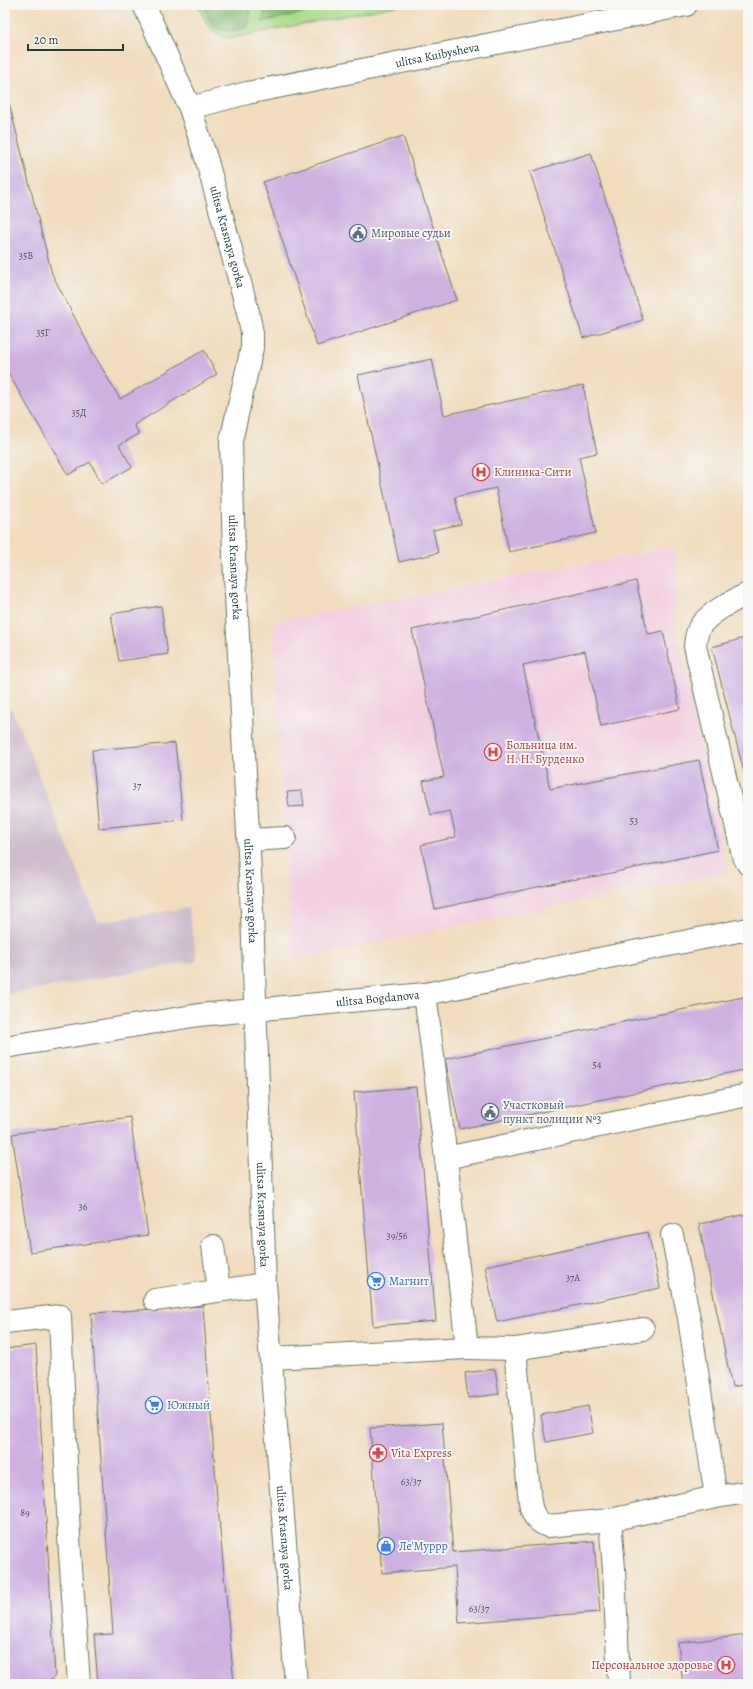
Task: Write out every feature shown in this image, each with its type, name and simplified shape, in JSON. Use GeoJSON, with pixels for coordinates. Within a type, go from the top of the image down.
{"type":"FeatureCollection","features":[{"type":"Feature","properties":{"kind":"main road","name":"ulitsa Krasnaya gorka"},"geometry":{"type":"LineString","coordinates":[[144,5],[190,108],[209,169],[248,312],[252,332],[252,348],[231,441],[234,556],[249,840],[265,1284],[296,1684]]}},
{"type":"Feature","properties":{"kind":"main road","name":"ulitsa Kuibysheva"},"geometry":{"type":"LineString","coordinates":[[190,108],[247,93],[686,5]]}},
{"type":"Feature","properties":{"kind":"main road"},"geometry":{"type":"LineString","coordinates":[[748,594],[730,603],[708,618],[696,636],[695,646],[743,855],[748,864]]}},
{"type":"Feature","properties":{"kind":"main road"},"geometry":{"type":"LineString","coordinates":[[249,840],[285,838]]}},
{"type":"Feature","properties":{"kind":"main road","name":"ulitsa Bogdanova"},"geometry":{"type":"LineString","coordinates":[[5,1047],[198,1015],[425,994],[748,929]]}},
{"type":"Feature","properties":{"kind":"main road"},"geometry":{"type":"LineString","coordinates":[[425,994],[446,1158],[467,1348]]}},
{"type":"Feature","properties":{"kind":"main road"},"geometry":{"type":"LineString","coordinates":[[446,1158],[748,1095]]}},
{"type":"Feature","properties":{"kind":"main road"},"geometry":{"type":"LineString","coordinates":[[672,1235],[689,1318],[716,1497]]}},
{"type":"Feature","properties":{"kind":"main road"},"geometry":{"type":"LineString","coordinates":[[213,1246],[219,1290]]}},
{"type":"Feature","properties":{"kind":"main road"},"geometry":{"type":"LineString","coordinates":[[155,1300],[265,1284]]}},
{"type":"Feature","properties":{"kind":"main road"},"geometry":{"type":"LineString","coordinates":[[5,1322],[60,1316],[69,1538],[79,1684]]}},
{"type":"Feature","properties":{"kind":"main road"},"geometry":{"type":"LineString","coordinates":[[271,1358],[467,1348],[515,1349],[642,1329]]}},
{"type":"Feature","properties":{"kind":"main road"},"geometry":{"type":"LineString","coordinates":[[515,1349],[530,1502],[535,1518],[541,1524],[548,1526],[610,1520],[716,1497],[748,1492]]}},
{"type":"Feature","properties":{"kind":"main road"},"geometry":{"type":"LineString","coordinates":[[610,1520],[614,1569],[619,1684]]}},
{"type":"Feature","properties":{"kind":"shaded area"},"geometry":{"type":"Polygon","coordinates":[[[675,547],[677,598],[675,624],[728,872],[291,960],[273,622],[675,547]]]}},
{"type":"Feature","properties":{"kind":"shaded area"},"geometry":{"type":"Polygon","coordinates":[[[12,709],[98,922],[188,908],[197,961],[5,995],[5,710],[12,709]]]}},
{"type":"Feature","properties":{"kind":"green space"},"geometry":{"type":"Polygon","coordinates":[[[198,5],[401,5],[231,38],[218,34],[210,27],[203,17],[198,5]]]}},
{"type":"Feature","properties":{"kind":"green space"},"geometry":{"type":"Polygon","coordinates":[[[204,5],[252,5],[248,27],[229,31],[219,29],[211,21],[204,5]]]}},
{"type":"Feature","properties":{"kind":"green space"},"geometry":{"type":"Polygon","coordinates":[[[266,5],[339,5],[262,22],[266,5]]]}},
{"type":"Feature","properties":{"kind":"building"},"geometry":{"type":"Polygon","coordinates":[[[6,91],[52,274],[92,351],[120,399],[204,350],[217,374],[134,425],[139,434],[119,445],[132,467],[102,484],[90,462],[68,475],[5,368],[6,91]]]}},
{"type":"Feature","properties":{"kind":"building","name":"Мировые судьи"},"geometry":{"type":"Polygon","coordinates":[[[403,136],[457,300],[317,346],[263,182],[403,136]]]}},
{"type":"Feature","properties":{"kind":"building"},"geometry":{"type":"Polygon","coordinates":[[[591,153],[643,320],[583,338],[530,172],[591,153]]]}},
{"type":"Feature","properties":{"kind":"building","name":"Клиника-Сити"},"geometry":{"type":"Polygon","coordinates":[[[432,359],[444,415],[583,385],[597,453],[579,457],[596,533],[509,552],[496,488],[455,497],[461,524],[433,530],[438,553],[399,562],[358,375],[432,359]]]}},
{"type":"Feature","properties":{"kind":"building"},"geometry":{"type":"Polygon","coordinates":[[[636,581],[648,634],[663,631],[680,709],[601,726],[585,651],[523,665],[550,789],[699,760],[718,850],[435,909],[421,845],[456,837],[450,811],[431,815],[423,781],[444,777],[412,630],[636,581]]]}},
{"type":"Feature","properties":{"kind":"building"},"geometry":{"type":"Polygon","coordinates":[[[161,606],[168,654],[119,661],[111,614],[161,606]]]}},
{"type":"Feature","properties":{"kind":"building"},"geometry":{"type":"Polygon","coordinates":[[[748,637],[748,784],[747,784],[712,647],[748,637]]]}},
{"type":"Feature","properties":{"kind":"building"},"geometry":{"type":"Polygon","coordinates":[[[175,743],[183,820],[99,828],[92,750],[175,743]]]}},
{"type":"Feature","properties":{"kind":"building"},"geometry":{"type":"Polygon","coordinates":[[[302,791],[304,806],[289,807],[287,792],[302,791]]]}},
{"type":"Feature","properties":{"kind":"building"},"geometry":{"type":"Polygon","coordinates":[[[748,996],[748,1069],[460,1129],[445,1059],[748,996]]]}},
{"type":"Feature","properties":{"kind":"building"},"geometry":{"type":"Polygon","coordinates":[[[416,1087],[436,1321],[373,1326],[354,1092],[416,1087]]]}},
{"type":"Feature","properties":{"kind":"building"},"geometry":{"type":"Polygon","coordinates":[[[130,1117],[148,1235],[30,1252],[12,1134],[130,1117]]]}},
{"type":"Feature","properties":{"kind":"building"},"geometry":{"type":"Polygon","coordinates":[[[748,1214],[748,1384],[732,1387],[699,1224],[748,1214]]]}},
{"type":"Feature","properties":{"kind":"building"},"geometry":{"type":"Polygon","coordinates":[[[648,1232],[660,1288],[497,1322],[485,1266],[648,1232]]]}},
{"type":"Feature","properties":{"kind":"building","name":"Южный"},"geometry":{"type":"Polygon","coordinates":[[[203,1306],[217,1497],[234,1684],[98,1684],[94,1635],[113,1634],[91,1313],[203,1306]]]}},
{"type":"Feature","properties":{"kind":"building"},"geometry":{"type":"Polygon","coordinates":[[[36,1345],[55,1676],[47,1684],[5,1684],[5,1349],[36,1345]]]}},
{"type":"Feature","properties":{"kind":"building"},"geometry":{"type":"Polygon","coordinates":[[[495,1369],[499,1394],[468,1398],[465,1373],[495,1369]]]}},
{"type":"Feature","properties":{"kind":"building"},"geometry":{"type":"Polygon","coordinates":[[[588,1406],[593,1433],[546,1442],[541,1415],[588,1406]]]}},
{"type":"Feature","properties":{"kind":"building"},"geometry":{"type":"Polygon","coordinates":[[[442,1423],[453,1552],[594,1541],[600,1612],[459,1623],[455,1567],[382,1573],[370,1428],[442,1423]]]}},
{"type":"Feature","properties":{"kind":"building"},"geometry":{"type":"Polygon","coordinates":[[[748,1635],[748,1684],[683,1684],[678,1643],[748,1635]]]}},
{"type":"Feature","properties":{"kind":"place","name":"Мировые судьи"},"geometry":{"type":"Point","coordinates":[358,233]}},
{"type":"Feature","properties":{"kind":"place","name":"Клиника-Сити"},"geometry":{"type":"Point","coordinates":[481,472]}},
{"type":"Feature","properties":{"kind":"place","name":"Больница им. Н. Н. Бурденко"},"geometry":{"type":"Point","coordinates":[493,752]}},
{"type":"Feature","properties":{"kind":"place","name":"Участковый пункт полиции №3"},"geometry":{"type":"Point","coordinates":[490,1112]}},
{"type":"Feature","properties":{"kind":"place","name":"Магнит"},"geometry":{"type":"Point","coordinates":[376,1281]}},
{"type":"Feature","properties":{"kind":"place","name":"Южный"},"geometry":{"type":"Point","coordinates":[154,1405]}},
{"type":"Feature","properties":{"kind":"place","name":"Vita Express"},"geometry":{"type":"Point","coordinates":[378,1453]}},
{"type":"Feature","properties":{"kind":"place","name":"Ле'Муррр"},"geometry":{"type":"Point","coordinates":[386,1546]}},
{"type":"Feature","properties":{"kind":"place","name":"Персональное здоровье"},"geometry":{"type":"Point","coordinates":[726,1665]}}]}
